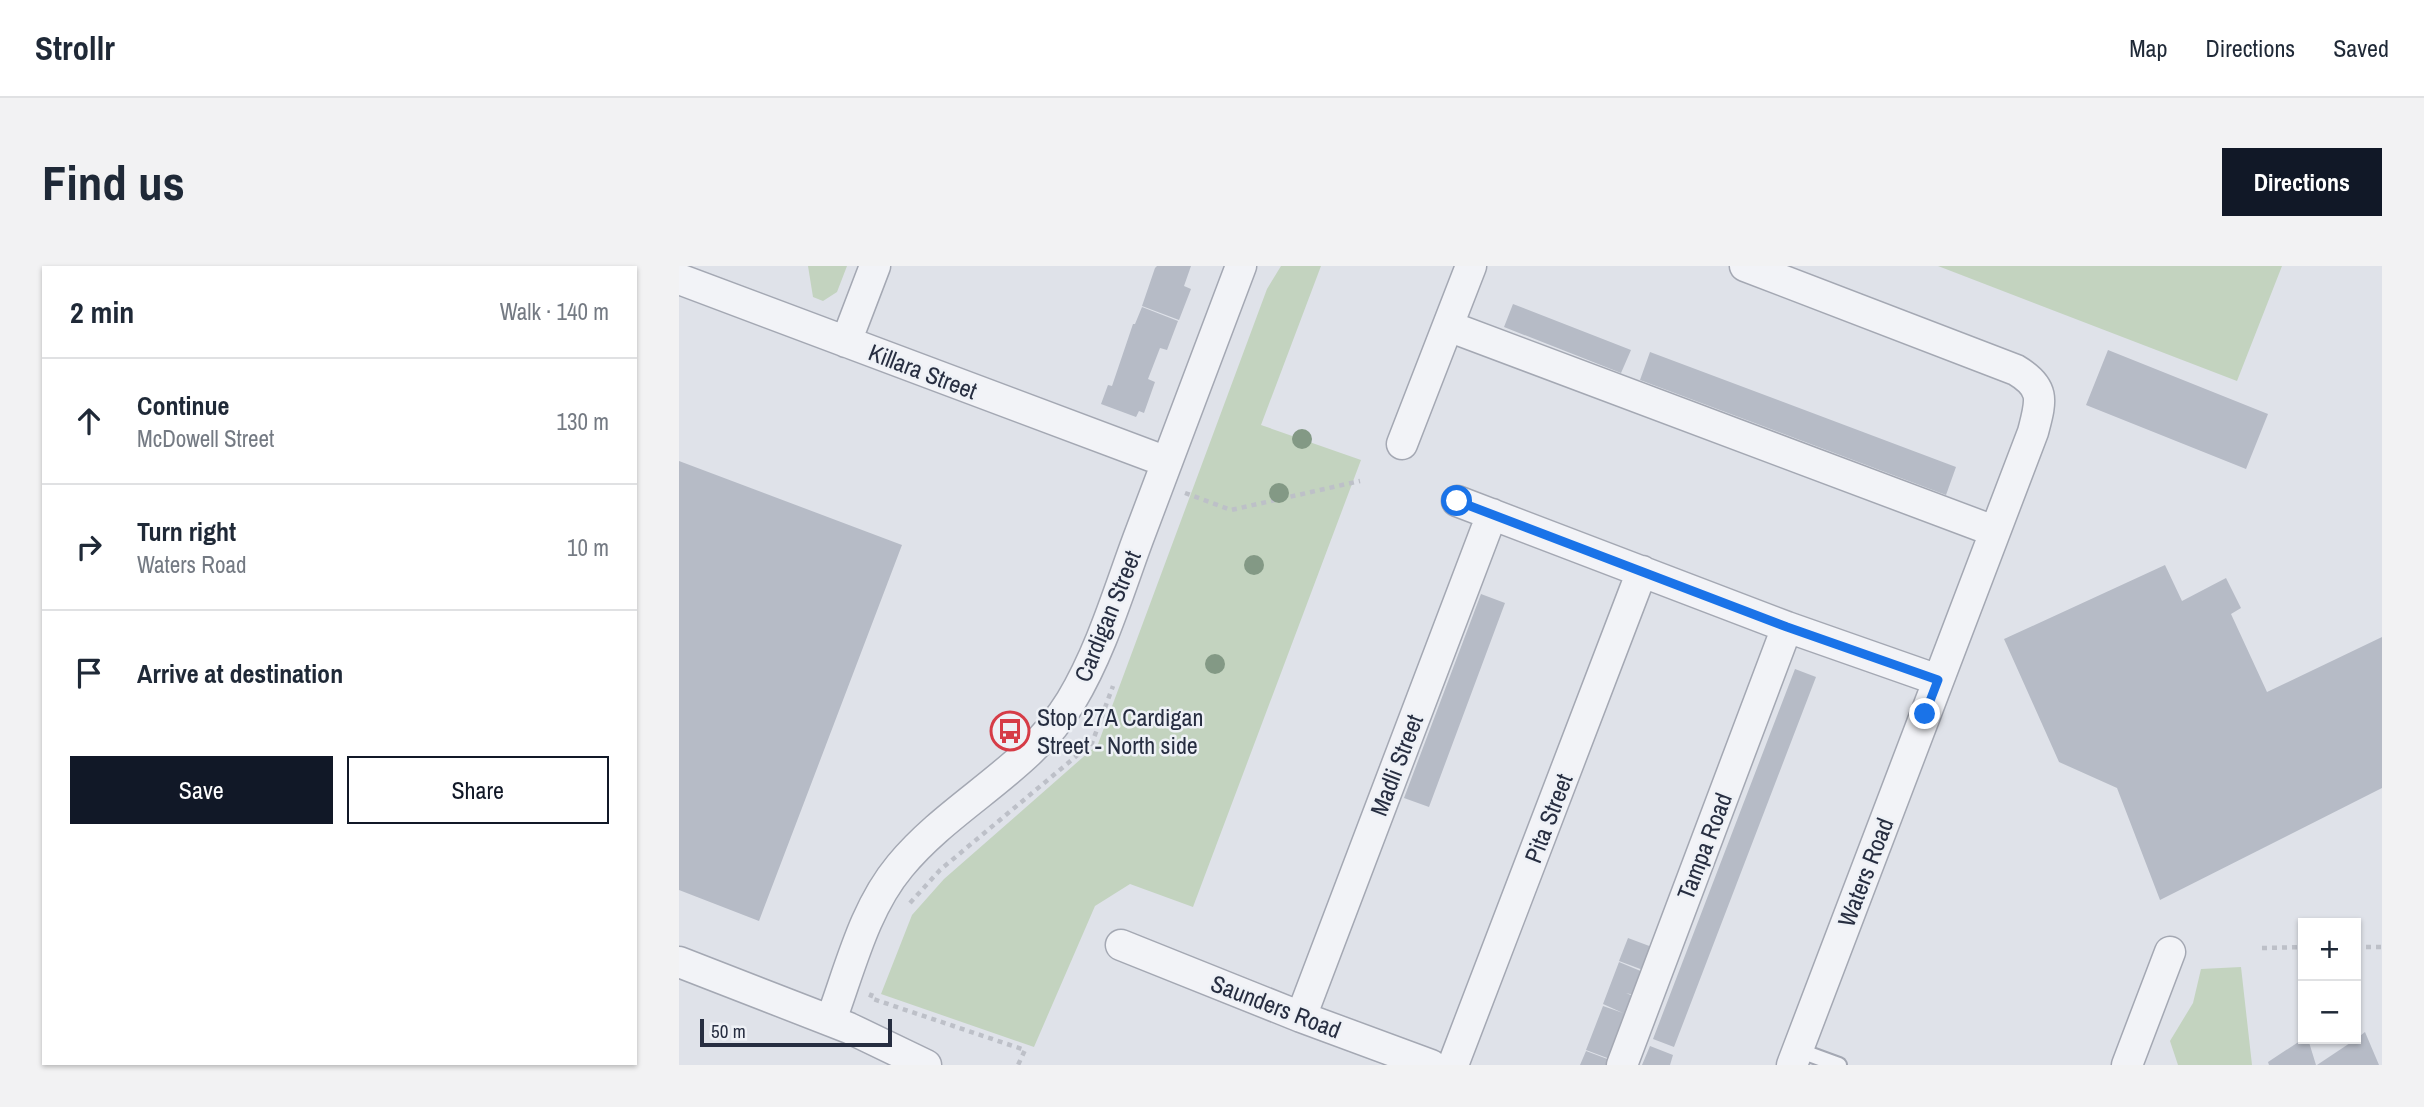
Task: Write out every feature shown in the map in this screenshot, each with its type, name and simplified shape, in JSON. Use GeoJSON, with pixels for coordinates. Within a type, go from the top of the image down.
{"type":"FeatureCollection","features":[{"type":"Feature","properties":{"kind":"street"},"geometry":{"type":"LineString","coordinates":[[846,342],[875,266]]}},
{"type":"Feature","properties":{"kind":"street","name":"Cardigan Street"},"geometry":{"type":"LineString","coordinates":[[831,1020],[869,917],[899,867],[918,846],[1038,742],[1072,700],[1106,623],[1241,266]]}},
{"type":"Feature","properties":{"kind":"street"},"geometry":{"type":"LineString","coordinates":[[1402,444],[1471,266]]}},
{"type":"Feature","properties":{"kind":"street","name":"Waters Road"},"geometry":{"type":"LineString","coordinates":[[1745,266],[2016,370],[2031,379],[2038,389],[2040,406],[2033,432],[1795,1057]]}},
{"type":"Feature","properties":{"kind":"street","name":"Killara Street"},"geometry":{"type":"LineString","coordinates":[[679,279],[1167,463]]}},
{"type":"Feature","properties":{"kind":"street"},"geometry":{"type":"LineString","coordinates":[[1448,326],[1994,531]]}},
{"type":"Feature","properties":{"kind":"street"},"geometry":{"type":"LineString","coordinates":[[1457,501],[1787,627],[1938,680]]}},
{"type":"Feature","properties":{"kind":"street","name":"Madli Street"},"geometry":{"type":"LineString","coordinates":[[1301,1017],[1492,514]]}},
{"type":"Feature","properties":{"kind":"street","name":"Pita Street"},"geometry":{"type":"LineString","coordinates":[[1453,1065],[1642,571]]}},
{"type":"Feature","properties":{"kind":"street","name":"Tampa Road"},"geometry":{"type":"LineString","coordinates":[[1622,1065],[1787,627]]}},
{"type":"Feature","properties":{"kind":"street","name":"Saunders Road"},"geometry":{"type":"LineString","coordinates":[[1121,945],[1301,1017],[1431,1065]]}},
{"type":"Feature","properties":{"kind":"street"},"geometry":{"type":"LineString","coordinates":[[2127,1065],[2170,952]]}},
{"type":"Feature","properties":{"kind":"street"},"geometry":{"type":"LineString","coordinates":[[679,962],[831,1020],[926,1065]]}},
{"type":"Feature","properties":{"kind":"lane"},"geometry":{"type":"LineString","coordinates":[[1795,1057],[1839,1065]]}},
{"type":"Feature","properties":{"kind":"path"},"geometry":{"type":"LineString","coordinates":[[1185,493],[1231,510],[1360,481]]}},
{"type":"Feature","properties":{"kind":"path"},"geometry":{"type":"LineString","coordinates":[[2263,948],[2298,947]]}},
{"type":"Feature","properties":{"kind":"path"},"geometry":{"type":"LineString","coordinates":[[2361,947],[2382,947]]}},
{"type":"Feature","properties":{"kind":"path"},"geometry":{"type":"LineString","coordinates":[[1018,1065],[1025,1050]]}},
{"type":"Feature","properties":{"kind":"green space"},"geometry":{"type":"Polygon","coordinates":[[[808,266],[847,266],[837,292],[823,301],[813,297],[808,266]]]}},
{"type":"Feature","properties":{"kind":"green space"},"geometry":{"type":"Polygon","coordinates":[[[1281,266],[1321,266],[1261,425],[1361,460],[1193,907],[1130,884],[1095,906],[1034,1047],[881,994],[912,915],[944,879],[1098,744],[1267,289],[1281,266]]]}},
{"type":"Feature","properties":{"kind":"green space"},"geometry":{"type":"Polygon","coordinates":[[[1938,266],[2282,266],[2237,381],[1938,266]]]}},
{"type":"Feature","properties":{"kind":"green space"},"geometry":{"type":"Polygon","coordinates":[[[2241,967],[2252,1065],[2178,1065],[2170,1041],[2193,1003],[2201,969],[2241,967]]]}},
{"type":"Feature","properties":{"kind":"building"},"geometry":{"type":"Polygon","coordinates":[[[1157,266],[1191,266],[1184,286],[1191,289],[1179,320],[1142,306],[1157,266]]]}},
{"type":"Feature","properties":{"kind":"building"},"geometry":{"type":"Polygon","coordinates":[[[1513,304],[1631,350],[1621,373],[1504,327],[1513,304]]]}},
{"type":"Feature","properties":{"kind":"building"},"geometry":{"type":"Polygon","coordinates":[[[1142,307],[1178,321],[1167,350],[1160,348],[1148,379],[1155,382],[1144,413],[1139,411],[1136,417],[1101,404],[1108,385],[1112,386],[1133,324],[1142,307]]]}},
{"type":"Feature","properties":{"kind":"building"},"geometry":{"type":"Polygon","coordinates":[[[2108,350],[2268,414],[2246,469],[2086,405],[2108,350]]]}},
{"type":"Feature","properties":{"kind":"building"},"geometry":{"type":"Polygon","coordinates":[[[1650,352],[1956,467],[1946,495],[1640,380],[1650,352]]]}},
{"type":"Feature","properties":{"kind":"building"},"geometry":{"type":"Polygon","coordinates":[[[679,461],[902,545],[759,921],[679,890],[679,461]]]}},
{"type":"Feature","properties":{"kind":"building"},"geometry":{"type":"Polygon","coordinates":[[[2165,565],[2182,601],[2226,578],[2241,608],[2231,614],[2267,692],[2382,637],[2382,788],[2160,900],[2117,788],[2059,762],[2004,639],[2165,565]]]}},
{"type":"Feature","properties":{"kind":"building"},"geometry":{"type":"Polygon","coordinates":[[[1481,594],[1505,603],[1429,807],[1404,798],[1481,594]]]}},
{"type":"Feature","properties":{"kind":"building"},"geometry":{"type":"Polygon","coordinates":[[[1795,669],[1816,677],[1674,1047],[1653,1039],[1795,669]]]}},
{"type":"Feature","properties":{"kind":"building"},"geometry":{"type":"Polygon","coordinates":[[[1628,938],[1652,947],[1643,970],[1619,961],[1628,938]]]}},
{"type":"Feature","properties":{"kind":"building"},"geometry":{"type":"Polygon","coordinates":[[[1619,962],[1643,972],[1634,995],[1626,993],[1633,996],[1610,1059],[1586,1050],[1603,1006],[1623,1013],[1603,1004],[1619,962]]]}},
{"type":"Feature","properties":{"kind":"building"},"geometry":{"type":"Polygon","coordinates":[[[2365,1032],[2379,1065],[2317,1065],[2348,1044],[2361,1044],[2361,1035],[2365,1032]]]}},
{"type":"Feature","properties":{"kind":"building"},"geometry":{"type":"Polygon","coordinates":[[[2298,1042],[2310,1044],[2316,1065],[2269,1065],[2268,1062],[2298,1042]]]}},
{"type":"Feature","properties":{"kind":"building"},"geometry":{"type":"Polygon","coordinates":[[[1650,1046],[1673,1055],[1670,1065],[1642,1065],[1650,1046]]]}},
{"type":"Feature","properties":{"kind":"building"},"geometry":{"type":"Polygon","coordinates":[[[1586,1051],[1610,1060],[1608,1065],[1580,1065],[1586,1051]]]}},
{"type":"Feature","properties":{"kind":"place","name":"Stop 27A Cardigan Street - North side"},"geometry":{"type":"Point","coordinates":[1010,731]}},
{"type":"Feature","properties":{"kind":"route"},"geometry":{"type":"LineString","coordinates":[[1457,501],[1787,627],[1938,680],[1925,714]]}}]}
